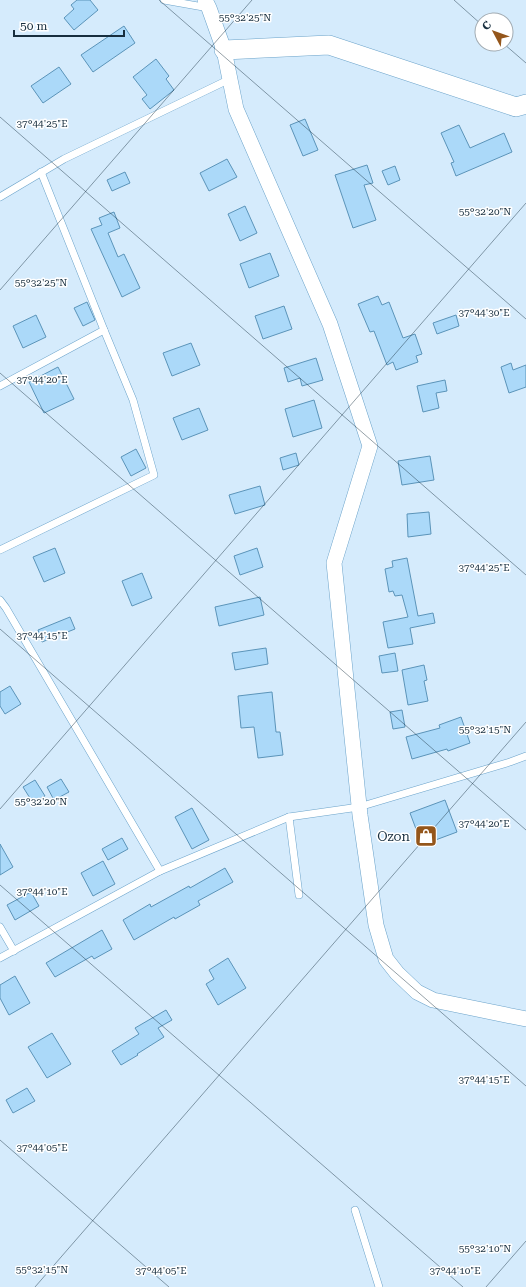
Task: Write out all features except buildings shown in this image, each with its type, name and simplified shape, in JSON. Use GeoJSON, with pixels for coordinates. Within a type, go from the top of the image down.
{"type":"FeatureCollection","features":[{"type":"Feature","properties":{"kind":"street"},"geometry":{"type":"LineString","coordinates":[[207,4],[224,50],[236,109],[330,324],[370,446],[334,563],[359,807],[376,925],[386,959],[417,992],[432,1000],[526,1019]]}},
{"type":"Feature","properties":{"kind":"street"},"geometry":{"type":"LineString","coordinates":[[224,50],[329,45],[516,107],[526,104]]}},
{"type":"Feature","properties":{"kind":"lane"},"geometry":{"type":"LineString","coordinates":[[164,0],[207,4]]}},
{"type":"Feature","properties":{"kind":"lane"},"geometry":{"type":"LineString","coordinates":[[0,197],[64,159],[230,79]]}},
{"type":"Feature","properties":{"kind":"lane"},"geometry":{"type":"LineString","coordinates":[[0,550],[154,475],[133,400],[41,172]]}},
{"type":"Feature","properties":{"kind":"lane"},"geometry":{"type":"LineString","coordinates":[[0,386],[104,330]]}},
{"type":"Feature","properties":{"kind":"lane"},"geometry":{"type":"LineString","coordinates":[[0,600],[160,871]]}},
{"type":"Feature","properties":{"kind":"lane"},"geometry":{"type":"LineString","coordinates":[[0,958],[160,871],[289,817],[359,807],[526,756]]}},
{"type":"Feature","properties":{"kind":"lane"},"geometry":{"type":"LineString","coordinates":[[289,817],[299,895]]}},
{"type":"Feature","properties":{"kind":"lane"},"geometry":{"type":"LineString","coordinates":[[0,927],[14,951]]}},
{"type":"Feature","properties":{"kind":"lane"},"geometry":{"type":"LineString","coordinates":[[355,1210],[379,1287]]}},
{"type":"Feature","properties":{"kind":"place","name":"Ozon"},"geometry":{"type":"Point","coordinates":[426,836]}}]}
